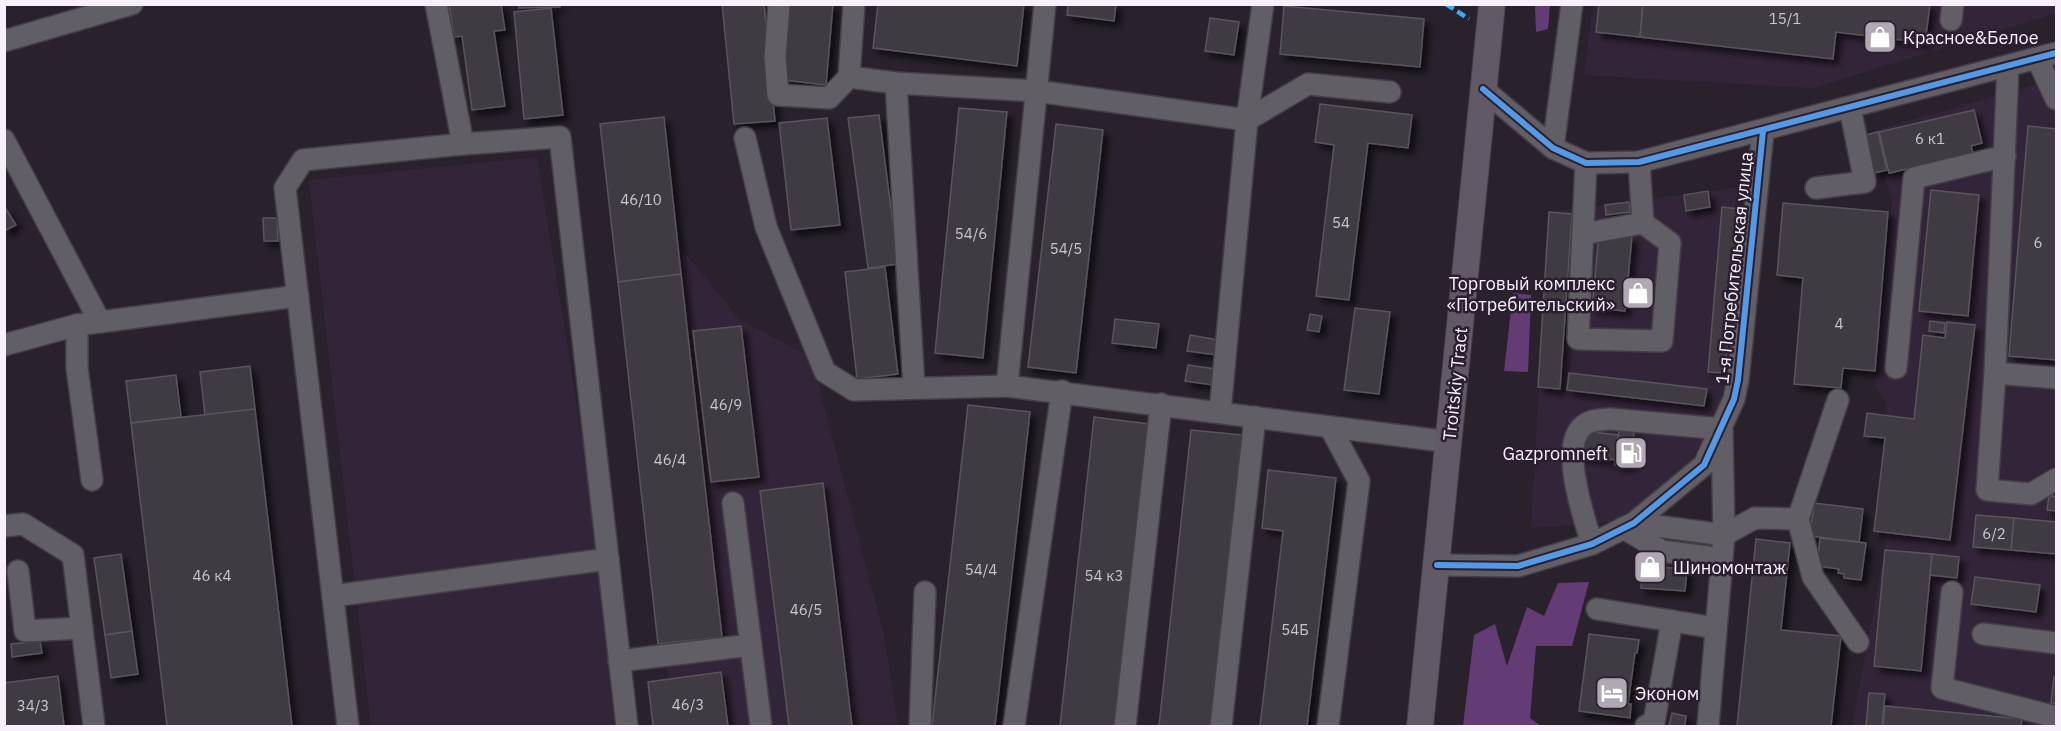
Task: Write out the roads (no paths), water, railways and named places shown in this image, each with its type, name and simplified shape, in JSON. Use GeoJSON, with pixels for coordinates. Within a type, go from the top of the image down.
{"type":"FeatureCollection","features":[{"type":"Feature","properties":{"kind":"main road","name":"Troitskiy Tract"},"geometry":{"type":"LineString","coordinates":[[1420,726],[1492,4]]}},
{"type":"Feature","properties":{"kind":"street"},"geometry":{"type":"LineString","coordinates":[[4,41],[132,4]]}},
{"type":"Feature","properties":{"kind":"street"},"geometry":{"type":"LineString","coordinates":[[436,4],[463,144]]}},
{"type":"Feature","properties":{"kind":"street"},"geometry":{"type":"LineString","coordinates":[[779,4],[775,57],[778,95],[829,98],[849,77],[854,4]]}},
{"type":"Feature","properties":{"kind":"street"},"geometry":{"type":"LineString","coordinates":[[1007,386],[1045,4]]}},
{"type":"Feature","properties":{"kind":"street"},"geometry":{"type":"LineString","coordinates":[[1220,412],[1247,120],[1263,4]]}},
{"type":"Feature","properties":{"kind":"street"},"geometry":{"type":"LineString","coordinates":[[1553,148],[1572,4]]}},
{"type":"Feature","properties":{"kind":"street"},"geometry":{"type":"LineString","coordinates":[[2047,56],[2056,99]]}},
{"type":"Feature","properties":{"kind":"street","name":"1-я Потребительская улица"},"geometry":{"type":"LineString","coordinates":[[1484,89],[1553,148],[1586,163],[1639,162],[1763,132],[2047,56]]}},
{"type":"Feature","properties":{"kind":"street"},"geometry":{"type":"LineString","coordinates":[[2008,66],[1988,490],[2031,494],[2056,479]]}},
{"type":"Feature","properties":{"kind":"street"},"geometry":{"type":"LineString","coordinates":[[849,77],[896,83],[1036,91],[1247,120],[1308,84],[1390,92]]}},
{"type":"Feature","properties":{"kind":"street"},"geometry":{"type":"LineString","coordinates":[[896,83],[914,387]]}},
{"type":"Feature","properties":{"kind":"street"},"geometry":{"type":"LineString","coordinates":[[1816,188],[1865,182],[1850,108]]}},
{"type":"Feature","properties":{"kind":"street","name":"1-я Потребительская улица"},"geometry":{"type":"LineString","coordinates":[[1437,565],[1518,566],[1592,544],[1629,525],[1704,465],[1734,399],[1738,380],[1763,132]]}},
{"type":"Feature","properties":{"kind":"street"},"geometry":{"type":"LineString","coordinates":[[348,726],[285,188],[303,160],[560,137],[627,726]]}},
{"type":"Feature","properties":{"kind":"street"},"geometry":{"type":"LineString","coordinates":[[745,138],[766,227],[825,372],[854,390],[1007,386],[1062,391],[1450,442]]}},
{"type":"Feature","properties":{"kind":"street"},"geometry":{"type":"LineString","coordinates":[[4,140],[99,322]]}},
{"type":"Feature","properties":{"kind":"street"},"geometry":{"type":"LineString","coordinates":[[1896,368],[1914,178],[2005,156]]}},
{"type":"Feature","properties":{"kind":"street"},"geometry":{"type":"LineString","coordinates":[[1639,162],[1643,223]]}},
{"type":"Feature","properties":{"kind":"street"},"geometry":{"type":"LineString","coordinates":[[1583,234],[1643,223],[1670,243],[1662,341],[1578,339],[1586,163]]}},
{"type":"Feature","properties":{"kind":"street"},"geometry":{"type":"LineString","coordinates":[[4,345],[77,325],[298,296]]}},
{"type":"Feature","properties":{"kind":"street"},"geometry":{"type":"LineString","coordinates":[[77,325],[76,368],[92,480]]}},
{"type":"Feature","properties":{"kind":"street"},"geometry":{"type":"LineString","coordinates":[[1995,373],[2056,378]]}},
{"type":"Feature","properties":{"kind":"street"},"geometry":{"type":"LineString","coordinates":[[1014,726],[1062,391]]}},
{"type":"Feature","properties":{"kind":"street"},"geometry":{"type":"LineString","coordinates":[[1838,400],[1798,519],[1812,577],[1858,642]]}},
{"type":"Feature","properties":{"kind":"street"},"geometry":{"type":"LineString","coordinates":[[1125,726],[1161,404]]}},
{"type":"Feature","properties":{"kind":"street"},"geometry":{"type":"LineString","coordinates":[[1221,726],[1255,417]]}},
{"type":"Feature","properties":{"kind":"street"},"geometry":{"type":"LineString","coordinates":[[1592,544],[1572,468],[1576,434],[1582,426],[1592,421],[1610,419],[1722,429],[1724,536],[1707,726]]}},
{"type":"Feature","properties":{"kind":"street"},"geometry":{"type":"LineString","coordinates":[[1328,726],[1359,481],[1330,427]]}},
{"type":"Feature","properties":{"kind":"street"},"geometry":{"type":"LineString","coordinates":[[734,503],[761,726]]}},
{"type":"Feature","properties":{"kind":"street"},"geometry":{"type":"LineString","coordinates":[[1629,525],[1724,536],[1755,518],[1798,519]]}},
{"type":"Feature","properties":{"kind":"street"},"geometry":{"type":"LineString","coordinates":[[4,526],[23,524],[73,555],[94,726]]}},
{"type":"Feature","properties":{"kind":"street"},"geometry":{"type":"LineString","coordinates":[[1629,525],[1662,551],[1708,557]]}},
{"type":"Feature","properties":{"kind":"street"},"geometry":{"type":"LineString","coordinates":[[333,596],[608,559]]}},
{"type":"Feature","properties":{"kind":"street"},"geometry":{"type":"LineString","coordinates":[[18,571],[25,631],[82,628]]}},
{"type":"Feature","properties":{"kind":"street"},"geometry":{"type":"LineString","coordinates":[[920,726],[925,592]]}},
{"type":"Feature","properties":{"kind":"street"},"geometry":{"type":"LineString","coordinates":[[1952,592],[1942,688],[2056,717]]}},
{"type":"Feature","properties":{"kind":"street"},"geometry":{"type":"LineString","coordinates":[[1597,609],[1716,628]]}},
{"type":"Feature","properties":{"kind":"street"},"geometry":{"type":"LineString","coordinates":[[1646,726],[1654,722],[1672,621]]}},
{"type":"Feature","properties":{"kind":"street"},"geometry":{"type":"LineString","coordinates":[[1983,634],[2056,643]]}},
{"type":"Feature","properties":{"kind":"street"},"geometry":{"type":"LineString","coordinates":[[620,661],[751,645]]}},
{"type":"Feature","properties":{"kind":"place","name":"Красное&Белое"},"geometry":{"type":"Point","coordinates":[1880,37]}},
{"type":"Feature","properties":{"kind":"place","name":"Торговый комплекс «Потребительский»"},"geometry":{"type":"Point","coordinates":[1638,293]}},
{"type":"Feature","properties":{"kind":"place","name":"Gazpromneft"},"geometry":{"type":"Point","coordinates":[1631,453]}},
{"type":"Feature","properties":{"kind":"place","name":"Шиномонтаж"},"geometry":{"type":"Point","coordinates":[1650,567]}},
{"type":"Feature","properties":{"kind":"place","name":"Эконом"},"geometry":{"type":"Point","coordinates":[1612,693]}}]}
